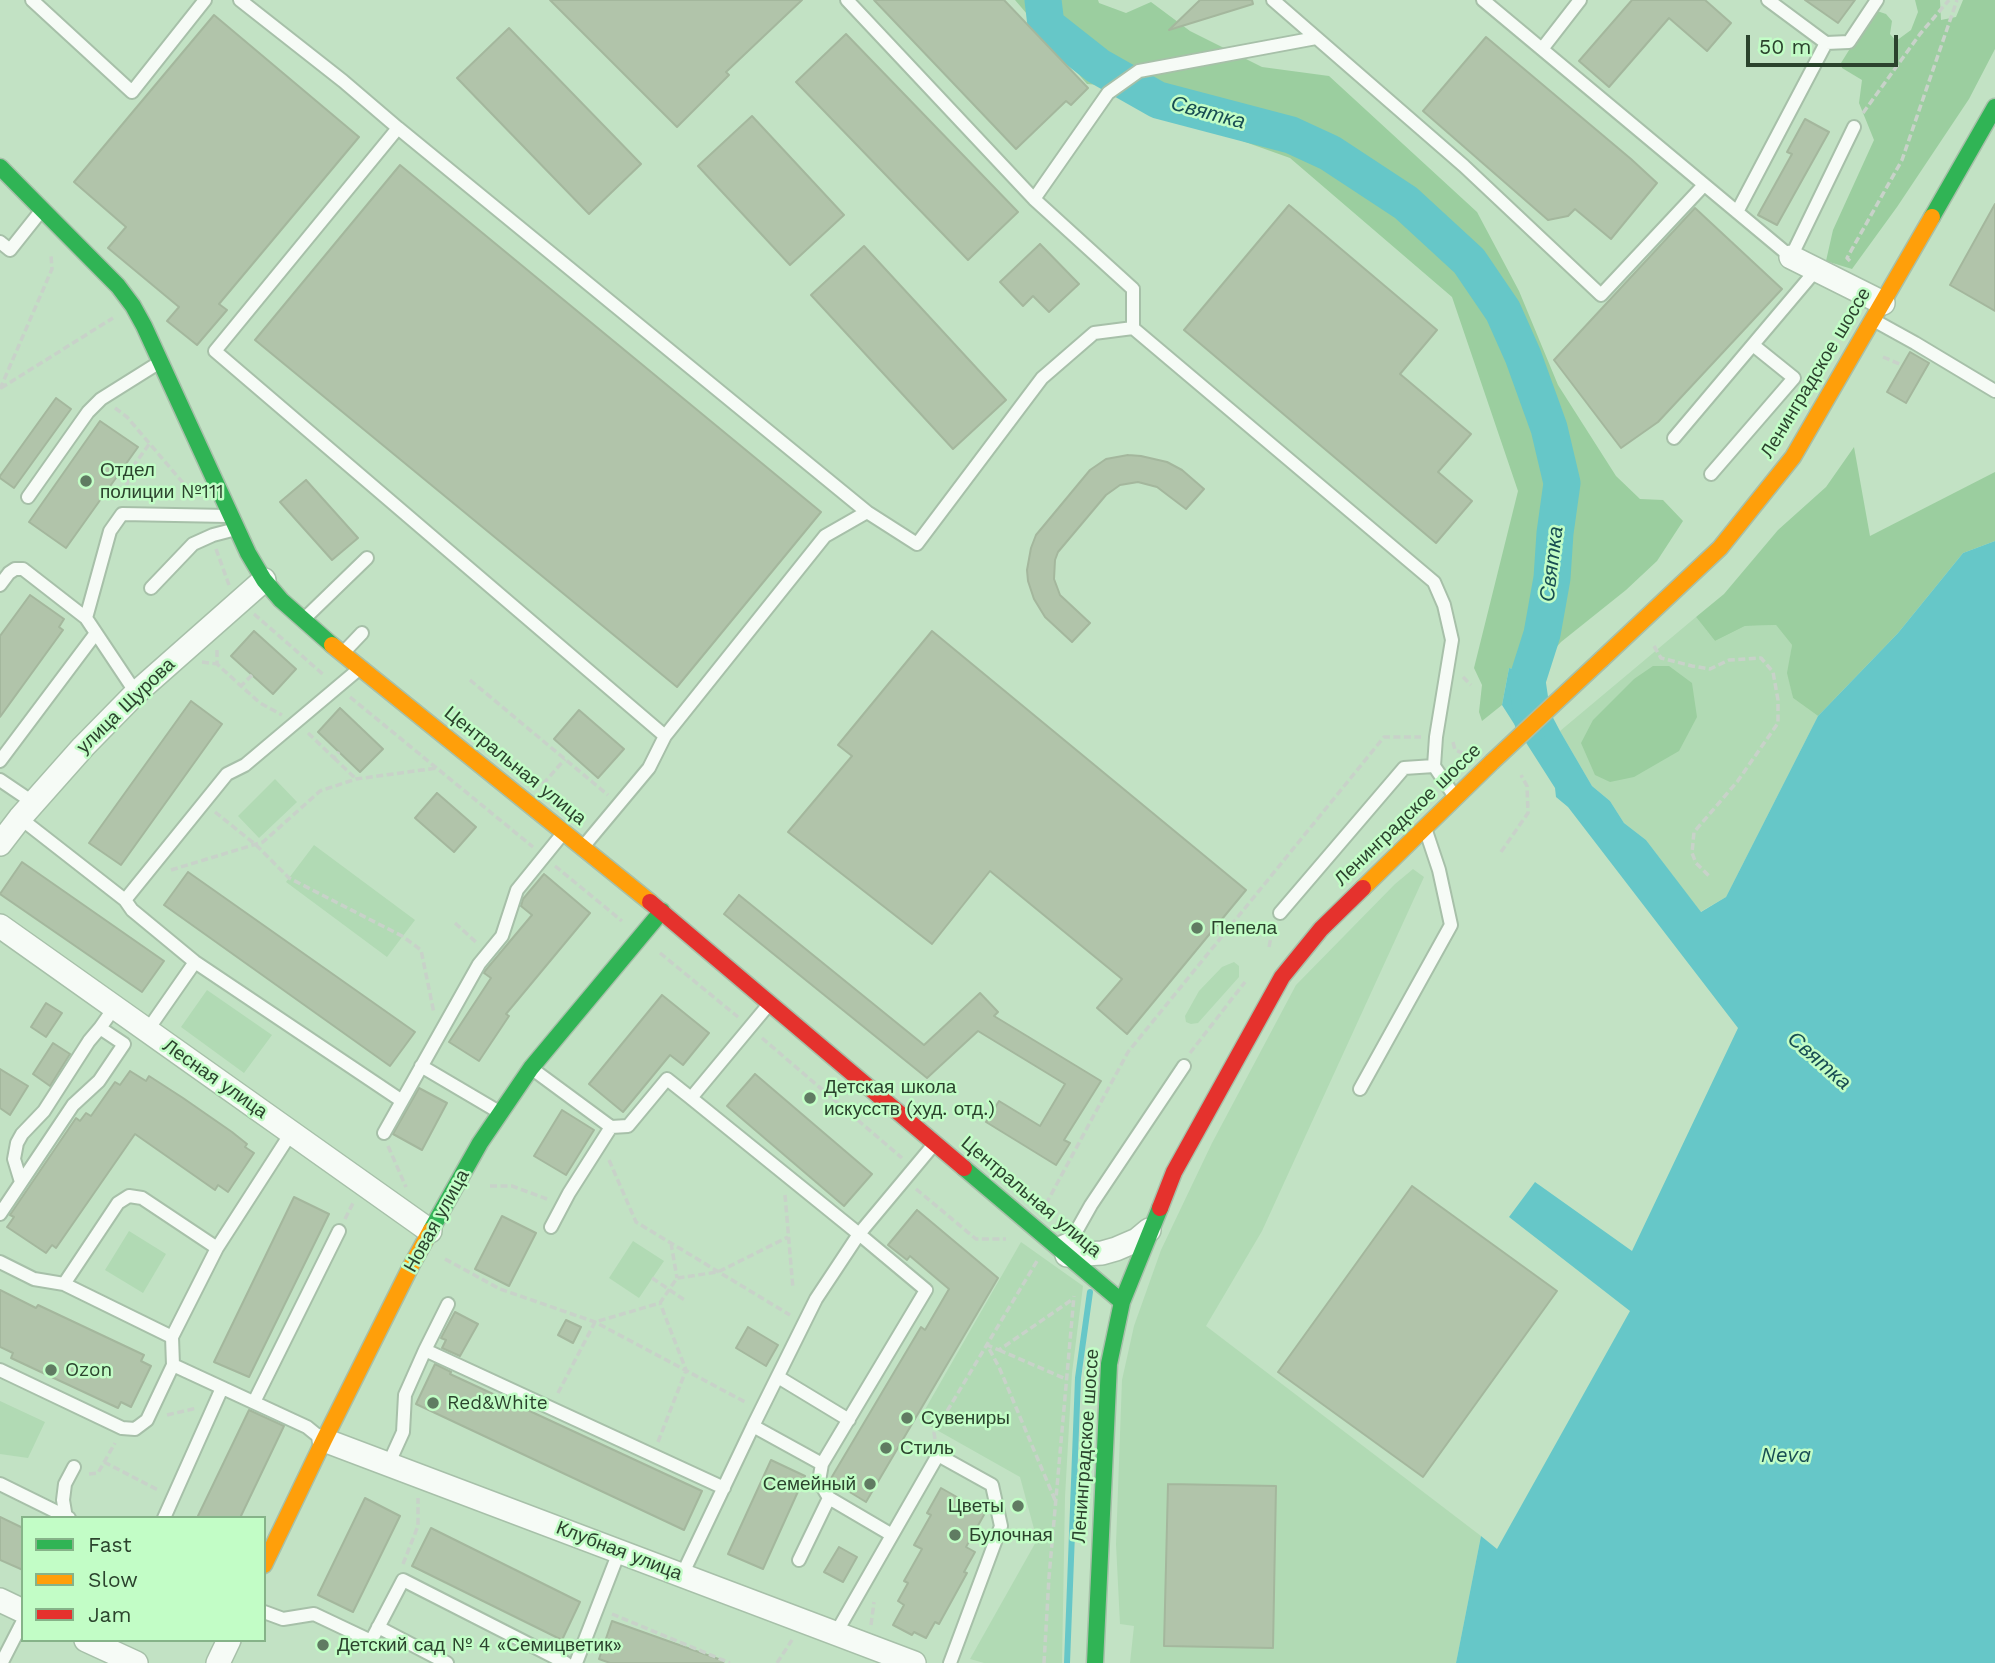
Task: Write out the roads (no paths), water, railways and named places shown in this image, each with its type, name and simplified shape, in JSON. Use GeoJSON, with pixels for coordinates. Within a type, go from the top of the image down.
{"type":"FeatureCollection","features":[{"type":"Feature","properties":{"kind":"street","name":"Ленинградское шоссе"},"geometry":{"type":"LineString","coordinates":[[1095,1663],[1109,1364],[1122,1302],[1174,1172],[1282,977],[1321,929],[1455,797],[1720,548],[1793,457],[1993,113]]}},
{"type":"Feature","properties":{"kind":"street","name":"Центральная улица"},"geometry":{"type":"LineString","coordinates":[[0,167],[118,286],[133,306],[247,554],[281,600],[360,668],[662,911],[1033,1227],[1055,1250],[1122,1302]]}},
{"type":"Feature","properties":{"kind":"street"},"geometry":{"type":"LineString","coordinates":[[1791,257],[1816,270],[1878,312]]}},
{"type":"Feature","properties":{"kind":"street","name":"улица Щурова"},"geometry":{"type":"LineString","coordinates":[[0,844],[83,747],[136,693],[264,580]]}},
{"type":"Feature","properties":{"kind":"street","name":"Новая улица"},"geometry":{"type":"LineString","coordinates":[[266,1562],[422,1232],[531,1068],[662,911]]}},
{"type":"Feature","properties":{"kind":"street","name":"Лесная улица"},"geometry":{"type":"LineString","coordinates":[[0,926],[363,1184],[422,1232]]}},
{"type":"Feature","properties":{"kind":"street"},"geometry":{"type":"LineString","coordinates":[[1055,1250],[1101,1253],[1137,1240],[1152,1228]]}},
{"type":"Feature","properties":{"kind":"street","name":"Клубная улица"},"geometry":{"type":"LineString","coordinates":[[324,1440],[914,1663]]}},
{"type":"Feature","properties":{"kind":"street"},"geometry":{"type":"LineString","coordinates":[[0,1600],[21,1611]]}},
{"type":"Feature","properties":{"kind":"street"},"geometry":{"type":"LineString","coordinates":[[90,1642],[136,1663]]}},
{"type":"Feature","properties":{"kind":"street"},"geometry":{"type":"LineString","coordinates":[[218,1663],[228,1642]]}},
{"type":"Feature","properties":{"kind":"lane"},"geometry":{"type":"LineString","coordinates":[[32,0],[132,92],[205,0]]}},
{"type":"Feature","properties":{"kind":"lane"},"geometry":{"type":"LineString","coordinates":[[240,0],[343,81],[867,512],[917,544],[1042,377],[1094,333],[1133,328],[1434,582],[1444,605],[1452,640],[1436,737],[1434,766],[1455,797]]}},
{"type":"Feature","properties":{"kind":"lane"},"geometry":{"type":"LineString","coordinates":[[847,0],[1034,200],[1133,289],[1133,328]]}},
{"type":"Feature","properties":{"kind":"lane"},"geometry":{"type":"LineString","coordinates":[[1273,0],[1464,166],[1601,295],[1704,185]]}},
{"type":"Feature","properties":{"kind":"lane"},"geometry":{"type":"LineString","coordinates":[[1483,0],[1791,257],[1854,127]]}},
{"type":"Feature","properties":{"kind":"lane"},"geometry":{"type":"LineString","coordinates":[[1542,49],[1580,0]]}},
{"type":"Feature","properties":{"kind":"lane"},"geometry":{"type":"LineString","coordinates":[[1768,0],[1826,43],[1849,42],[1877,0]]}},
{"type":"Feature","properties":{"kind":"lane"},"geometry":{"type":"LineString","coordinates":[[1034,200],[1108,93],[1139,71],[1315,38]]}},
{"type":"Feature","properties":{"kind":"lane"},"geometry":{"type":"LineString","coordinates":[[1737,212],[1826,43]]}},
{"type":"Feature","properties":{"kind":"lane"},"geometry":{"type":"LineString","coordinates":[[398,128],[215,351],[665,736]]}},
{"type":"Feature","properties":{"kind":"lane"},"geometry":{"type":"LineString","coordinates":[[0,242],[10,250],[42,210]]}},
{"type":"Feature","properties":{"kind":"lane"},"geometry":{"type":"LineString","coordinates":[[1674,438],[1816,270]]}},
{"type":"Feature","properties":{"kind":"lane"},"geometry":{"type":"LineString","coordinates":[[1878,312],[1916,343],[1995,391]]}},
{"type":"Feature","properties":{"kind":"lane"},"geometry":{"type":"LineString","coordinates":[[1711,474],[1794,378],[1753,345]]}},
{"type":"Feature","properties":{"kind":"lane"},"geometry":{"type":"LineString","coordinates":[[28,497],[88,412],[102,399],[160,362]]}},
{"type":"Feature","properties":{"kind":"lane"},"geometry":{"type":"LineString","coordinates":[[583,847],[649,768],[665,736],[825,536],[867,512]]}},
{"type":"Feature","properties":{"kind":"lane"},"geometry":{"type":"LineString","coordinates":[[86,618],[110,531],[122,514],[233,522]]}},
{"type":"Feature","properties":{"kind":"lane"},"geometry":{"type":"LineString","coordinates":[[151,588],[193,544],[233,522]]}},
{"type":"Feature","properties":{"kind":"lane"},"geometry":{"type":"LineString","coordinates":[[303,620],[367,558]]}},
{"type":"Feature","properties":{"kind":"lane"},"geometry":{"type":"LineString","coordinates":[[0,584],[15,569],[23,569],[86,618],[136,693]]}},
{"type":"Feature","properties":{"kind":"lane"},"geometry":{"type":"LineString","coordinates":[[0,761],[96,633]]}},
{"type":"Feature","properties":{"kind":"lane"},"geometry":{"type":"LineString","coordinates":[[342,653],[362,633]]}},
{"type":"Feature","properties":{"kind":"lane"},"geometry":{"type":"LineString","coordinates":[[125,900],[227,774],[246,765],[360,668]]}},
{"type":"Feature","properties":{"kind":"lane"},"geometry":{"type":"LineString","coordinates":[[1280,913],[1404,768],[1434,766]]}},
{"type":"Feature","properties":{"kind":"lane"},"geometry":{"type":"LineString","coordinates":[[0,780],[27,811],[125,900],[132,910],[195,962],[402,1101]]}},
{"type":"Feature","properties":{"kind":"lane"},"geometry":{"type":"LineString","coordinates":[[1360,1089],[1451,925],[1439,870],[1424,828]]}},
{"type":"Feature","properties":{"kind":"lane"},"geometry":{"type":"LineString","coordinates":[[384,1133],[479,964],[502,936],[517,890],[564,832]]}},
{"type":"Feature","properties":{"kind":"lane"},"geometry":{"type":"LineString","coordinates":[[147,1031],[195,962]]}},
{"type":"Feature","properties":{"kind":"lane"},"geometry":{"type":"LineString","coordinates":[[691,1098],[771,1003]]}},
{"type":"Feature","properties":{"kind":"lane"},"geometry":{"type":"LineString","coordinates":[[21,1182],[14,1159],[17,1143],[44,1111],[89,1041],[114,1008]]}},
{"type":"Feature","properties":{"kind":"lane"},"geometry":{"type":"LineString","coordinates":[[0,1214],[73,1104],[99,1082],[124,1044],[100,1028]]}},
{"type":"Feature","properties":{"kind":"lane"},"geometry":{"type":"LineString","coordinates":[[421,1066],[501,1113]]}},
{"type":"Feature","properties":{"kind":"lane"},"geometry":{"type":"LineString","coordinates":[[1055,1250],[1073,1237],[1091,1205],[1184,1066]]}},
{"type":"Feature","properties":{"kind":"lane"},"geometry":{"type":"LineString","coordinates":[[531,1068],[611,1127],[628,1126],[667,1079],[926,1290],[822,1464],[819,1481],[829,1498],[892,1535]]}},
{"type":"Feature","properties":{"kind":"lane"},"geometry":{"type":"LineString","coordinates":[[551,1227],[611,1127]]}},
{"type":"Feature","properties":{"kind":"lane"},"geometry":{"type":"LineString","coordinates":[[0,1370],[122,1428],[135,1429],[147,1420],[173,1365],[172,1337],[217,1248],[291,1133]]}},
{"type":"Feature","properties":{"kind":"lane"},"geometry":{"type":"LineString","coordinates":[[682,1575],[816,1299],[859,1234],[935,1143]]}},
{"type":"Feature","properties":{"kind":"lane"},"geometry":{"type":"LineString","coordinates":[[64,1284],[118,1203],[129,1196],[142,1198],[217,1248]]}},
{"type":"Feature","properties":{"kind":"lane"},"geometry":{"type":"LineString","coordinates":[[254,1402],[338,1231]]}},
{"type":"Feature","properties":{"kind":"lane"},"geometry":{"type":"LineString","coordinates":[[0,1262],[34,1279],[64,1284],[172,1337]]}},
{"type":"Feature","properties":{"kind":"lane"},"geometry":{"type":"LineString","coordinates":[[388,1465],[403,1433],[405,1395],[448,1304]]}},
{"type":"Feature","properties":{"kind":"lane"},"geometry":{"type":"LineString","coordinates":[[425,1350],[724,1488]]}},
{"type":"Feature","properties":{"kind":"lane"},"geometry":{"type":"LineString","coordinates":[[173,1365],[307,1427],[324,1440]]}},
{"type":"Feature","properties":{"kind":"lane"},"geometry":{"type":"LineString","coordinates":[[778,1377],[849,1420]]}},
{"type":"Feature","properties":{"kind":"lane"},"geometry":{"type":"LineString","coordinates":[[165,1516],[222,1388]]}},
{"type":"Feature","properties":{"kind":"lane"},"geometry":{"type":"LineString","coordinates":[[753,1426],[822,1464]]}},
{"type":"Feature","properties":{"kind":"lane"},"geometry":{"type":"LineString","coordinates":[[836,1633],[938,1455],[992,1485],[1001,1526],[950,1663]]}},
{"type":"Feature","properties":{"kind":"lane"},"geometry":{"type":"LineString","coordinates":[[67,1516],[63,1500],[65,1484],[74,1467]]}},
{"type":"Feature","properties":{"kind":"lane"},"geometry":{"type":"LineString","coordinates":[[0,1484],[65,1516]]}},
{"type":"Feature","properties":{"kind":"lane"},"geometry":{"type":"LineString","coordinates":[[799,1560],[829,1498]]}},
{"type":"Feature","properties":{"kind":"lane"},"geometry":{"type":"LineString","coordinates":[[576,1663],[619,1552]]}},
{"type":"Feature","properties":{"kind":"lane"},"geometry":{"type":"LineString","coordinates":[[266,1613],[283,1619],[314,1614],[371,1641],[403,1580],[566,1663]]}},
{"type":"Feature","properties":{"kind":"lane"},"geometry":{"type":"LineString","coordinates":[[2,1662],[21,1614]]}},
{"type":"Feature","properties":{"kind":"lane"},"geometry":{"type":"LineString","coordinates":[[379,1627],[447,1663]]}},
{"type":"Feature","properties":{"kind":"water","name":"Neva"},"geometry":{"type":"Polygon","coordinates":[[[1995,541],[1995,1663],[1456,1663],[1481,1536],[1497,1549],[1630,1311],[1509,1217],[1535,1182],[1632,1251],[1738,1028],[1568,807],[1556,797],[1555,788],[1502,705],[1509,668],[1533,673],[1540,693],[1592,786],[1610,801],[1624,823],[1646,840],[1701,912],[1726,897],[1818,716],[1898,633],[1963,553],[1995,541]]]}},
{"type":"Feature","properties":{"kind":"waterway","name":"Святка"},"geometry":{"type":"LineString","coordinates":[[1043,0],[1046,25],[1098,66],[1158,100],[1291,135],[1330,153],[1406,203],[1469,261],[1503,311],[1523,356],[1549,428],[1562,483],[1552,578],[1542,634],[1527,681],[1533,722]]}},
{"type":"Feature","properties":{"kind":"waterway"},"geometry":{"type":"LineString","coordinates":[[1067,1663],[1078,1378],[1090,1292]]}},
{"type":"Feature","properties":{"kind":"place","name":"Отдел полиции №111"},"geometry":{"type":"Point","coordinates":[86,481]}},
{"type":"Feature","properties":{"kind":"place","name":"Пепела"},"geometry":{"type":"Point","coordinates":[1197,928]}},
{"type":"Feature","properties":{"kind":"place","name":"Детская школа искусств (худ. отд.)"},"geometry":{"type":"Point","coordinates":[810,1098]}},
{"type":"Feature","properties":{"kind":"place","name":"Ozon"},"geometry":{"type":"Point","coordinates":[51,1370]}},
{"type":"Feature","properties":{"kind":"place","name":"Red&White"},"geometry":{"type":"Point","coordinates":[433,1403]}},
{"type":"Feature","properties":{"kind":"place","name":"Сувениры"},"geometry":{"type":"Point","coordinates":[907,1418]}},
{"type":"Feature","properties":{"kind":"place","name":"Стиль"},"geometry":{"type":"Point","coordinates":[886,1448]}},
{"type":"Feature","properties":{"kind":"place","name":"Семейный"},"geometry":{"type":"Point","coordinates":[870,1484]}},
{"type":"Feature","properties":{"kind":"place","name":"Цветы"},"geometry":{"type":"Point","coordinates":[1018,1506]}},
{"type":"Feature","properties":{"kind":"place","name":"Булочная"},"geometry":{"type":"Point","coordinates":[955,1535]}},
{"type":"Feature","properties":{"kind":"place","name":"Детский сад № 4 «Семицветик»"},"geometry":{"type":"Point","coordinates":[323,1645]}}]}
